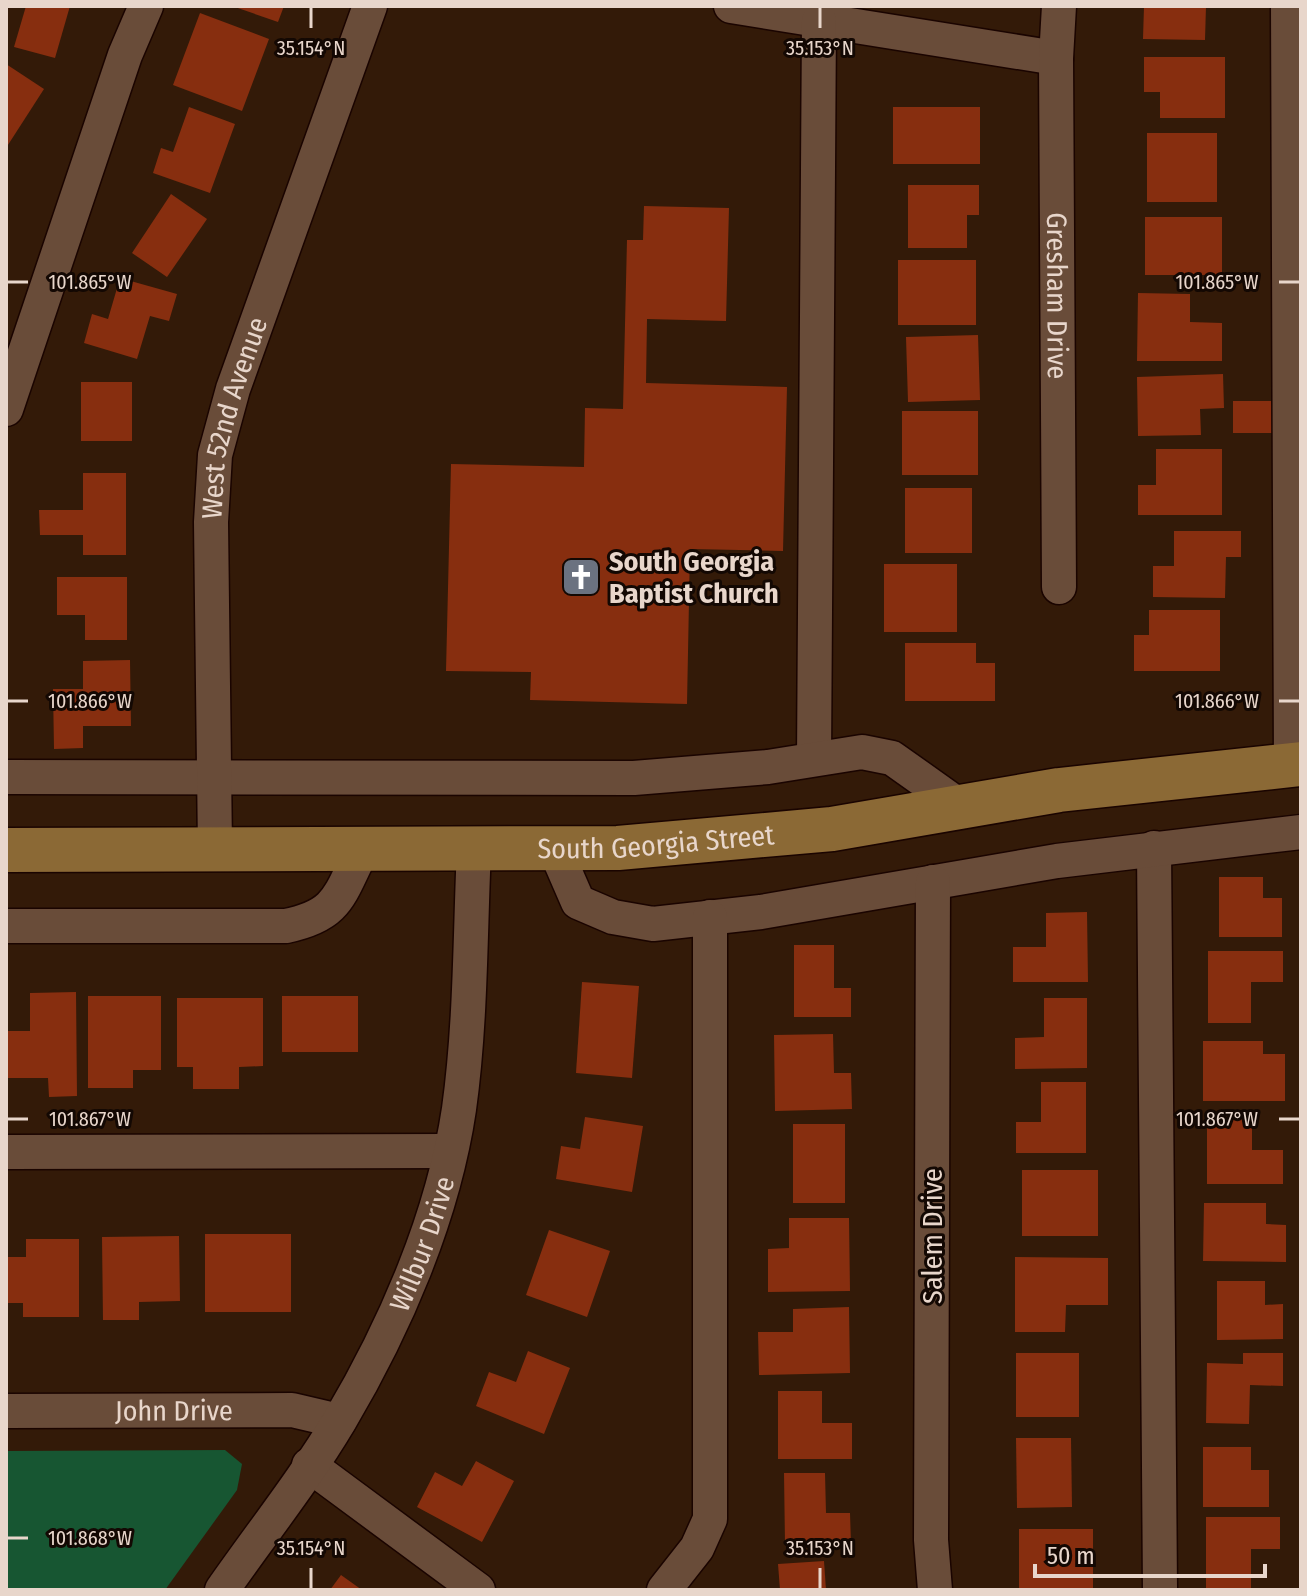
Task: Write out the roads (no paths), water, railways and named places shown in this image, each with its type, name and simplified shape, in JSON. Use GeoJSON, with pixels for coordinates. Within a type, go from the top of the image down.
{"type":"FeatureCollection","features":[{"type":"Feature","properties":{"kind":"main road","name":"South Georgia Street"},"geometry":{"type":"LineString","coordinates":[[6,850],[618,848],[832,829],[1059,790],[1296,764]]}},
{"type":"Feature","properties":{"kind":"street"},"geometry":{"type":"LineString","coordinates":[[6,409],[125,55],[146,6]]}},
{"type":"Feature","properties":{"kind":"street","name":"West 52nd Avenue"},"geometry":{"type":"LineString","coordinates":[[215,849],[211,522],[215,455],[233,389],[370,6]]}},
{"type":"Feature","properties":{"kind":"street"},"geometry":{"type":"LineString","coordinates":[[731,6],[1056,58]]}},
{"type":"Feature","properties":{"kind":"street","name":"Gresham Drive"},"geometry":{"type":"LineString","coordinates":[[1059,6],[1056,58],[1059,587]]}},
{"type":"Feature","properties":{"kind":"street"},"geometry":{"type":"LineString","coordinates":[[1288,6],[1296,764]]}},
{"type":"Feature","properties":{"kind":"street"},"geometry":{"type":"LineString","coordinates":[[814,759],[819,21]]}},
{"type":"Feature","properties":{"kind":"street"},"geometry":{"type":"LineString","coordinates":[[6,777],[215,780],[634,778],[768,767],[862,752],[892,758],[961,807]]}},
{"type":"Feature","properties":{"kind":"street"},"geometry":{"type":"LineString","coordinates":[[555,849],[578,902],[613,917],[653,924],[1154,848],[1301,832]]}},
{"type":"Feature","properties":{"kind":"street","name":"Wilbur Drive"},"geometry":{"type":"LineString","coordinates":[[222,1590],[339,1421],[410,1278],[439,1194],[458,1111],[470,987],[474,848]]}},
{"type":"Feature","properties":{"kind":"street"},"geometry":{"type":"LineString","coordinates":[[1154,848],[1160,1590]]}},
{"type":"Feature","properties":{"kind":"street"},"geometry":{"type":"LineString","coordinates":[[6,926],[286,926],[315,920],[332,907],[362,850]]}},
{"type":"Feature","properties":{"kind":"street","name":"Salem Drive"},"geometry":{"type":"LineString","coordinates":[[933,882],[931,1540],[935,1590]]}},
{"type":"Feature","properties":{"kind":"street"},"geometry":{"type":"LineString","coordinates":[[664,1590],[697,1548],[710,1519],[710,917]]}},
{"type":"Feature","properties":{"kind":"street"},"geometry":{"type":"LineString","coordinates":[[6,1152],[449,1151]]}},
{"type":"Feature","properties":{"kind":"street","name":"John Drive"},"geometry":{"type":"LineString","coordinates":[[6,1411],[292,1410],[339,1421]]}},
{"type":"Feature","properties":{"kind":"street"},"geometry":{"type":"LineString","coordinates":[[309,1465],[478,1590]]}},
{"type":"Feature","properties":{"kind":"place","name":"South Georgia Baptist Church"},"geometry":{"type":"Point","coordinates":[581,577]}}]}
